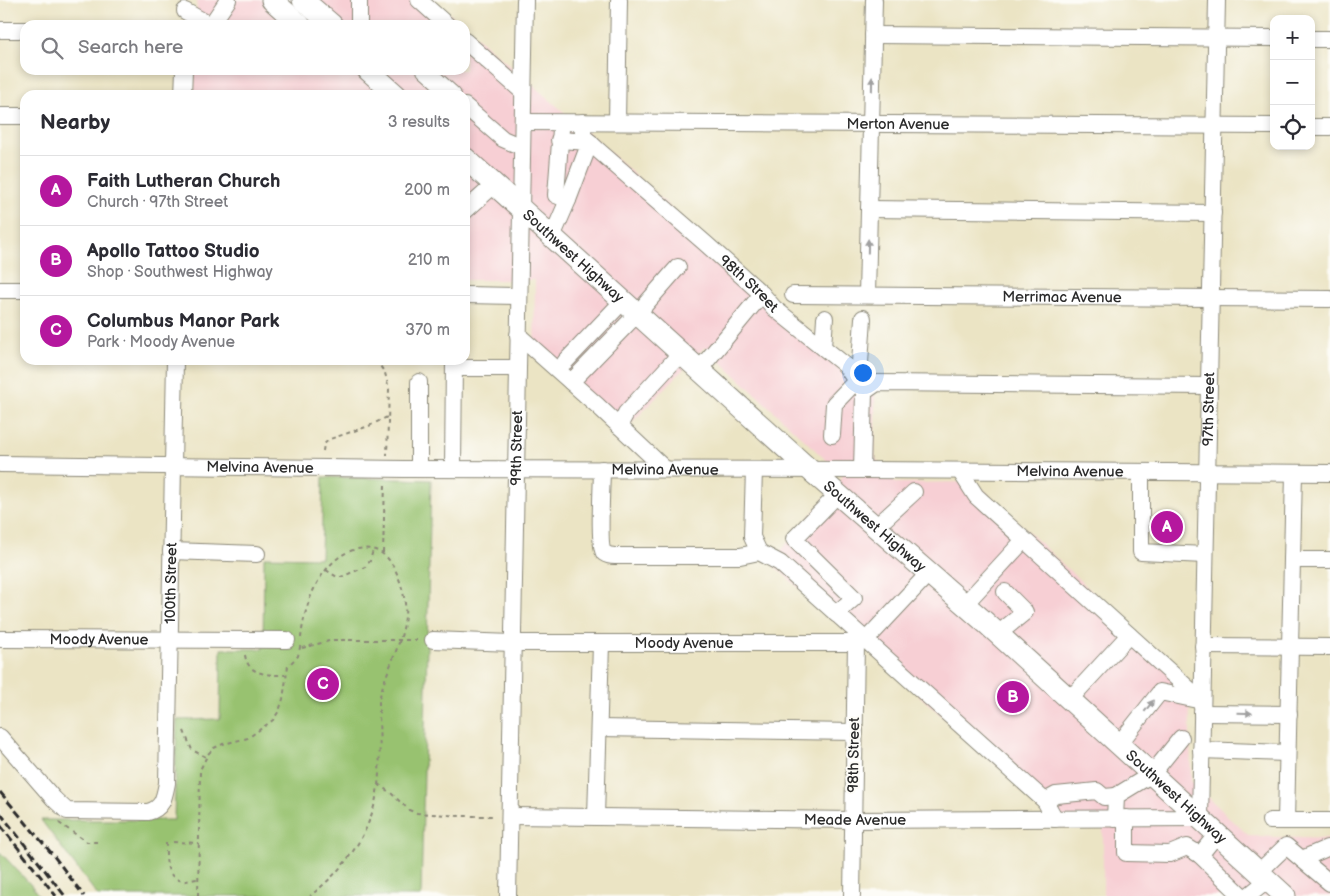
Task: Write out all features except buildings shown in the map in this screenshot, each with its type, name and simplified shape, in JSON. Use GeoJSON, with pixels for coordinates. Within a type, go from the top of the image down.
{"type":"FeatureCollection","features":[{"type":"Feature","properties":{"kind":"main road"},"geometry":{"type":"LineString","coordinates":[[272,0],[294,20]]}},
{"type":"Feature","properties":{"kind":"main road"},"geometry":{"type":"LineString","coordinates":[[303,0],[326,20]]}},
{"type":"Feature","properties":{"kind":"main road"},"geometry":{"type":"LineString","coordinates":[[374,75],[390,90]]}},
{"type":"Feature","properties":{"kind":"main road","name":"Southwest Highway"},"geometry":{"type":"LineString","coordinates":[[470,163],[810,470],[965,604],[1285,896]]}},
{"type":"Feature","properties":{"kind":"street"},"geometry":{"type":"LineString","coordinates":[[214,20],[228,0]]}},
{"type":"Feature","properties":{"kind":"street"},"geometry":{"type":"LineString","coordinates":[[419,0],[442,20]]}},
{"type":"Feature","properties":{"kind":"street"},"geometry":{"type":"LineString","coordinates":[[441,0],[444,20]]}},
{"type":"Feature","properties":{"kind":"street","name":"99th Street"},"geometry":{"type":"LineString","coordinates":[[508,896],[504,816],[512,643],[525,0]]}},
{"type":"Feature","properties":{"kind":"street"},"geometry":{"type":"LineString","coordinates":[[617,122],[619,0]]}},
{"type":"Feature","properties":{"kind":"street"},"geometry":{"type":"LineString","coordinates":[[867,295],[874,0]]}},
{"type":"Feature","properties":{"kind":"street","name":"97th Street"},"geometry":{"type":"LineString","coordinates":[[1200,818],[1217,0]]}},
{"type":"Feature","properties":{"kind":"street"},"geometry":{"type":"LineString","coordinates":[[185,12],[201,20]]}},
{"type":"Feature","properties":{"kind":"street"},"geometry":{"type":"LineString","coordinates":[[0,30],[20,30]]}},
{"type":"Feature","properties":{"kind":"street"},"geometry":{"type":"LineString","coordinates":[[873,35],[1270,38]]}},
{"type":"Feature","properties":{"kind":"street"},"geometry":{"type":"LineString","coordinates":[[1315,39],[1330,39]]}},
{"type":"Feature","properties":{"kind":"street"},"geometry":{"type":"LineString","coordinates":[[470,45],[523,92]]}},
{"type":"Feature","properties":{"kind":"street"},"geometry":{"type":"LineString","coordinates":[[183,90],[184,75]]}},
{"type":"Feature","properties":{"kind":"street"},"geometry":{"type":"LineString","coordinates":[[431,75],[447,90]]}},
{"type":"Feature","properties":{"kind":"street"},"geometry":{"type":"LineString","coordinates":[[470,110],[503,139],[522,147]]}},
{"type":"Feature","properties":{"kind":"street"},"geometry":{"type":"LineString","coordinates":[[0,116],[20,116]]}},
{"type":"Feature","properties":{"kind":"street","name":"Merton Avenue"},"geometry":{"type":"LineString","coordinates":[[523,122],[1270,126]]}},
{"type":"Feature","properties":{"kind":"street"},"geometry":{"type":"LineString","coordinates":[[561,122],[556,195],[568,200]]}},
{"type":"Feature","properties":{"kind":"street","name":"98th Street"},"geometry":{"type":"LineString","coordinates":[[583,122],[583,136],[762,294],[774,308],[845,365],[858,383]]}},
{"type":"Feature","properties":{"kind":"street"},"geometry":{"type":"LineString","coordinates":[[1315,127],[1330,127]]}},
{"type":"Feature","properties":{"kind":"street"},"geometry":{"type":"LineString","coordinates":[[552,237],[590,142],[559,140]]}},
{"type":"Feature","properties":{"kind":"street"},"geometry":{"type":"LineString","coordinates":[[470,207],[494,185]]}},
{"type":"Feature","properties":{"kind":"street"},"geometry":{"type":"LineString","coordinates":[[869,209],[1212,213]]}},
{"type":"Feature","properties":{"kind":"street"},"geometry":{"type":"LineString","coordinates":[[565,362],[678,267]]}},
{"type":"Feature","properties":{"kind":"street"},"geometry":{"type":"LineString","coordinates":[[0,290],[20,290]]}},
{"type":"Feature","properties":{"kind":"street"},"geometry":{"type":"LineString","coordinates":[[699,370],[762,294]]}},
{"type":"Feature","properties":{"kind":"street"},"geometry":{"type":"LineString","coordinates":[[470,295],[519,296]]}},
{"type":"Feature","properties":{"kind":"street","name":"Merrimac Avenue"},"geometry":{"type":"LineString","coordinates":[[794,295],[1330,299]]}},
{"type":"Feature","properties":{"kind":"street"},"geometry":{"type":"LineString","coordinates":[[571,382],[630,307]]}},
{"type":"Feature","properties":{"kind":"street"},"geometry":{"type":"LineString","coordinates":[[823,347],[825,318]]}},
{"type":"Feature","properties":{"kind":"street"},"geometry":{"type":"LineString","coordinates":[[862,470],[858,383],[863,318]]}},
{"type":"Feature","properties":{"kind":"street"},"geometry":{"type":"LineString","coordinates":[[518,335],[665,469]]}},
{"type":"Feature","properties":{"kind":"street"},"geometry":{"type":"LineString","coordinates":[[619,426],[626,413],[681,353]]}},
{"type":"Feature","properties":{"kind":"street","name":"100th Street"},"geometry":{"type":"LineString","coordinates":[[0,737],[54,799],[67,811],[148,812],[161,806],[167,783],[175,365]]}},
{"type":"Feature","properties":{"kind":"street"},"geometry":{"type":"LineString","coordinates":[[453,469],[454,365]]}},
{"type":"Feature","properties":{"kind":"street"},"geometry":{"type":"LineString","coordinates":[[470,365],[517,368]]}},
{"type":"Feature","properties":{"kind":"street"},"geometry":{"type":"LineString","coordinates":[[419,382],[419,469]]}},
{"type":"Feature","properties":{"kind":"street"},"geometry":{"type":"LineString","coordinates":[[832,435],[834,404],[858,383],[1209,386]]}},
{"type":"Feature","properties":{"kind":"street","name":"Melvina Avenue"},"geometry":{"type":"LineString","coordinates":[[0,464],[419,469],[515,468],[1330,474]]}},
{"type":"Feature","properties":{"kind":"street"},"geometry":{"type":"LineString","coordinates":[[602,469],[601,540],[603,552],[616,556],[740,556],[758,552],[780,563],[836,614],[861,642],[1045,801],[1055,819]]}},
{"type":"Feature","properties":{"kind":"street"},"geometry":{"type":"LineString","coordinates":[[754,470],[752,537],[758,552]]}},
{"type":"Feature","properties":{"kind":"street"},"geometry":{"type":"LineString","coordinates":[[960,471],[976,496],[1129,634],[1202,707]]}},
{"type":"Feature","properties":{"kind":"street"},"geometry":{"type":"LineString","coordinates":[[1141,472],[1141,552],[1205,555]]}},
{"type":"Feature","properties":{"kind":"street"},"geometry":{"type":"LineString","coordinates":[[1294,473],[1288,753],[1278,821],[1330,821]]}},
{"type":"Feature","properties":{"kind":"street"},"geometry":{"type":"LineString","coordinates":[[876,527],[914,492]]}},
{"type":"Feature","properties":{"kind":"street"},"geometry":{"type":"LineString","coordinates":[[836,614],[854,598],[794,539],[838,494]]}},
{"type":"Feature","properties":{"kind":"street"},"geometry":{"type":"LineString","coordinates":[[965,604],[1024,540]]}},
{"type":"Feature","properties":{"kind":"street"},"geometry":{"type":"LineString","coordinates":[[171,552],[257,554]]}},
{"type":"Feature","properties":{"kind":"street"},"geometry":{"type":"LineString","coordinates":[[1292,560],[1330,560]]}},
{"type":"Feature","properties":{"kind":"street"},"geometry":{"type":"LineString","coordinates":[[861,642],[929,573]]}},
{"type":"Feature","properties":{"kind":"street"},"geometry":{"type":"LineString","coordinates":[[998,634],[1025,612],[1005,592]]}},
{"type":"Feature","properties":{"kind":"street"},"geometry":{"type":"LineString","coordinates":[[1070,700],[1129,634]]}},
{"type":"Feature","properties":{"kind":"street","name":"Moody Avenue"},"geometry":{"type":"LineString","coordinates":[[0,639],[170,639],[294,645]]}},
{"type":"Feature","properties":{"kind":"street","name":"Moody Avenue"},"geometry":{"type":"LineString","coordinates":[[428,640],[512,643],[861,642]]}},
{"type":"Feature","properties":{"kind":"street","name":"98th Street"},"geometry":{"type":"LineString","coordinates":[[852,896],[855,732],[861,642]]}},
{"type":"Feature","properties":{"kind":"street"},"geometry":{"type":"LineString","coordinates":[[596,816],[602,643]]}},
{"type":"Feature","properties":{"kind":"street"},"geometry":{"type":"LineString","coordinates":[[1203,646],[1330,647]]}},
{"type":"Feature","properties":{"kind":"street"},"geometry":{"type":"LineString","coordinates":[[1119,744],[1160,692],[1202,707],[1288,714]]}},
{"type":"Feature","properties":{"kind":"street"},"geometry":{"type":"LineString","coordinates":[[599,728],[855,732]]}},
{"type":"Feature","properties":{"kind":"street"},"geometry":{"type":"LineString","coordinates":[[1045,801],[1056,795],[1097,791],[1104,797],[1116,796],[1152,774],[1181,738]]}},
{"type":"Feature","properties":{"kind":"street"},"geometry":{"type":"LineString","coordinates":[[1201,750],[1288,753]]}},
{"type":"Feature","properties":{"kind":"street"},"geometry":{"type":"LineString","coordinates":[[1116,796],[1126,854],[1170,854],[1187,847],[1200,856],[1242,896]]}},
{"type":"Feature","properties":{"kind":"street","name":"Meade Avenue"},"geometry":{"type":"LineString","coordinates":[[504,816],[853,820],[1200,818]]}},
{"type":"Feature","properties":{"kind":"street"},"geometry":{"type":"LineString","coordinates":[[1200,856],[1217,834]]}},
{"type":"Feature","properties":{"kind":"street"},"geometry":{"type":"LineString","coordinates":[[1248,896],[1286,846],[1330,883]]}},
{"type":"Feature","properties":{"kind":"street"},"geometry":{"type":"LineString","coordinates":[[1302,859],[1327,848]]}},
{"type":"Feature","properties":{"kind":"path"},"geometry":{"type":"LineString","coordinates":[[379,365],[389,389],[387,458]]}},
{"type":"Feature","properties":{"kind":"path"},"geometry":{"type":"LineString","coordinates":[[323,451],[324,444],[330,439],[369,426],[389,416]]}},
{"type":"Feature","properties":{"kind":"path"},"geometry":{"type":"LineString","coordinates":[[384,554],[386,476]]}},
{"type":"Feature","properties":{"kind":"path"},"geometry":{"type":"LineString","coordinates":[[198,896],[200,770],[206,757],[214,748],[248,738],[272,720],[278,711],[282,699],[288,666],[298,656],[294,645],[314,589],[326,570],[350,550],[359,548],[373,550],[384,554],[390,561],[397,574],[405,603],[403,628],[379,701],[378,784],[369,822],[352,854],[335,875],[310,896]]}},
{"type":"Feature","properties":{"kind":"path"},"geometry":{"type":"LineString","coordinates":[[326,570],[332,575],[342,577],[362,569],[370,561],[373,550]]}},
{"type":"Feature","properties":{"kind":"path"},"geometry":{"type":"LineString","coordinates":[[294,645],[333,640],[428,640]]}},
{"type":"Feature","properties":{"kind":"path"},"geometry":{"type":"LineString","coordinates":[[245,655],[248,665],[260,674],[287,675]]}},
{"type":"Feature","properties":{"kind":"path"},"geometry":{"type":"LineString","coordinates":[[184,731],[192,750],[206,757]]}},
{"type":"Feature","properties":{"kind":"path"},"geometry":{"type":"LineString","coordinates":[[378,784],[409,810],[417,813],[460,816],[504,816]]}},
{"type":"Feature","properties":{"kind":"path"},"geometry":{"type":"LineString","coordinates":[[172,842],[199,843]]}},
{"type":"Feature","properties":{"kind":"path"},"geometry":{"type":"LineString","coordinates":[[166,843],[168,870],[174,877],[184,882],[198,879]]}},
{"type":"Feature","properties":{"kind":"shaded area"},"geometry":{"type":"Polygon","coordinates":[[[197,0],[433,0],[456,20],[196,20],[197,0]]]}},
{"type":"Feature","properties":{"kind":"shaded area"},"geometry":{"type":"Polygon","coordinates":[[[470,31],[593,137],[875,394],[875,458],[896,483],[975,482],[1189,683],[1191,781],[1249,836],[1330,839],[1330,896],[1103,896],[1103,828],[1052,827],[1045,808],[771,563],[843,476],[705,347],[621,434],[534,356],[535,280],[470,280],[470,90],[194,90],[195,75],[470,75],[470,31]]]}},
{"type":"Feature","properties":{"kind":"green space"},"geometry":{"type":"Polygon","coordinates":[[[323,477],[431,480],[421,896],[98,896],[41,820],[174,820],[177,720],[220,719],[221,649],[263,649],[264,557],[321,558],[323,477]]]}},
{"type":"Feature","properties":{"kind":"green space"},"geometry":{"type":"Polygon","coordinates":[[[0,852],[31,885],[39,896],[0,896],[0,852]]]}},
{"type":"Feature","properties":{"kind":"railway"},"geometry":{"type":"LineString","coordinates":[[0,792],[53,855],[84,896]]}},
{"type":"Feature","properties":{"kind":"railway"},"geometry":{"type":"LineString","coordinates":[[0,813],[65,896]]}},
{"type":"Feature","properties":{"kind":"railway"},"geometry":{"type":"LineString","coordinates":[[0,825],[56,896]]}},
{"type":"Feature","properties":{"kind":"place","name":"Faith Lutheran Church"},"geometry":{"type":"Point","coordinates":[1167,527]}},
{"type":"Feature","properties":{"kind":"place","name":"Columbus Manor Park"},"geometry":{"type":"Point","coordinates":[323,684]}},
{"type":"Feature","properties":{"kind":"place","name":"Apollo Tattoo Studio"},"geometry":{"type":"Point","coordinates":[1013,697]}}]}
